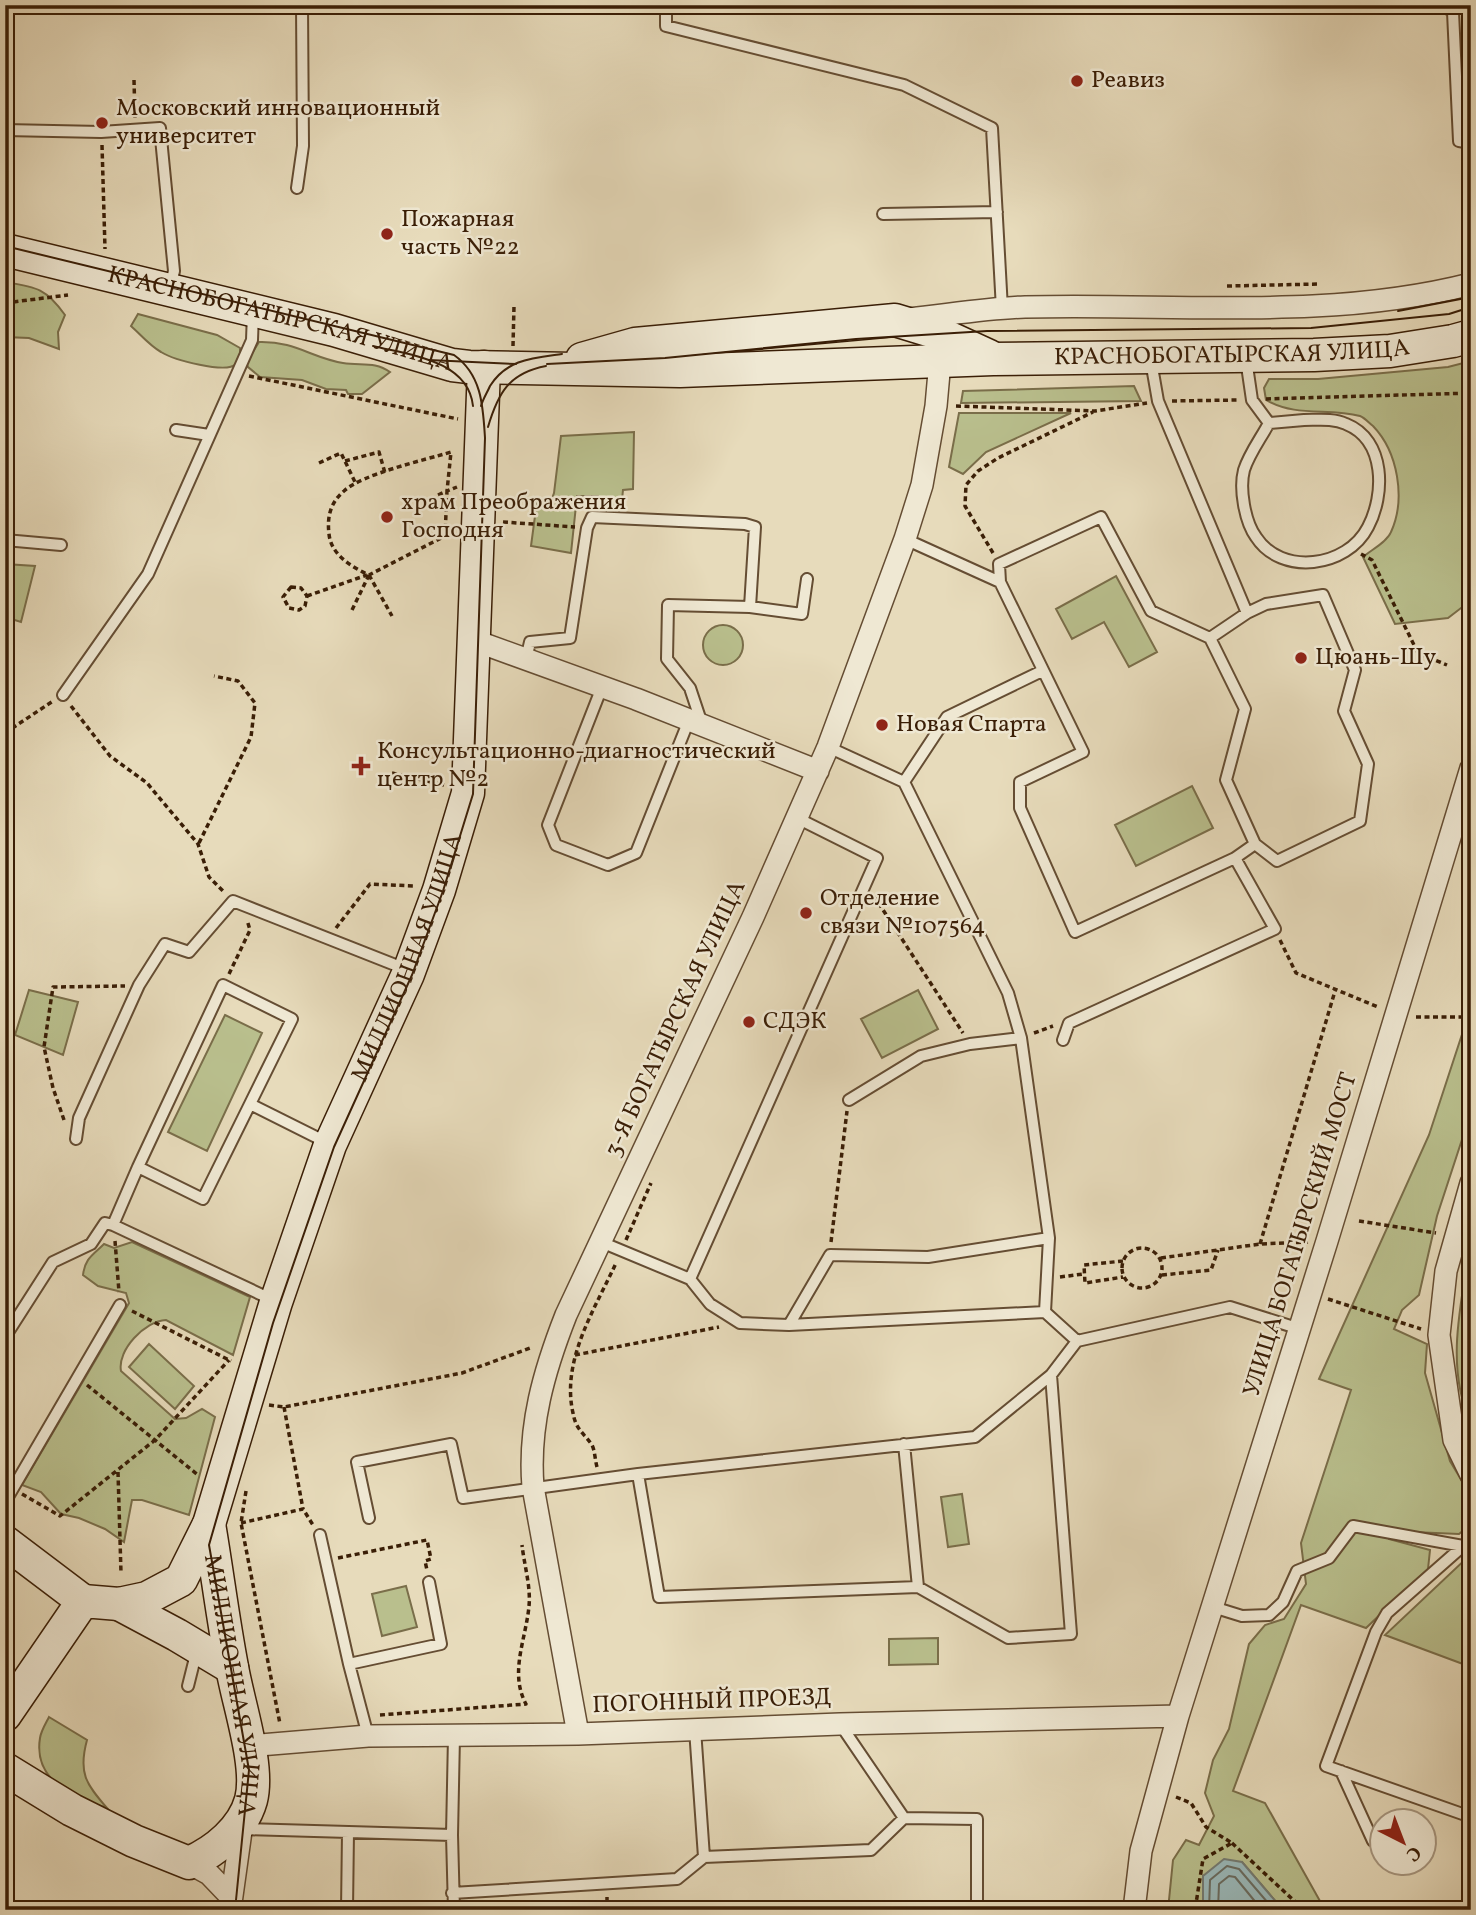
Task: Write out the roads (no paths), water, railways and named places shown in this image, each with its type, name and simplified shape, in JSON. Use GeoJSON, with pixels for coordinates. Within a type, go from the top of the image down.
{"type":"FeatureCollection","features":[{"type":"Feature","properties":{"kind":"street","name":"КРАСНОБОГАТЫРСКАЯ УЛИЦА"},"geometry":{"type":"LineString","coordinates":[[5,250],[334,330],[452,365],[484,368],[680,371],[941,347]]}},
{"type":"Feature","properties":{"kind":"street"},"geometry":{"type":"LineString","coordinates":[[895,320],[1002,309],[1337,305],[1441,292],[1471,284]]}},
{"type":"Feature","properties":{"kind":"street","name":"КРАСНОБОГАТЫРСКАЯ УЛИЦА"},"geometry":{"type":"LineString","coordinates":[[557,368],[635,344],[895,320],[941,347],[993,359],[1151,358],[1390,351],[1471,336]]}},
{"type":"Feature","properties":{"kind":"street","name":"3-Я БОГАТЫРСКАЯ УЛИЦА"},"geometry":{"type":"LineString","coordinates":[[578,1734],[533,1487],[531,1463],[534,1420],[549,1360],[566,1314],[828,747],[905,539],[922,485],[936,406],[941,347]]}},
{"type":"Feature","properties":{"kind":"street","name":"МИЛЛИОННАЯ УЛИЦА"},"geometry":{"type":"LineString","coordinates":[[83,1601],[119,1604],[147,1598],[181,1580],[209,1524],[276,1302],[330,1145],[409,971],[439,890],[468,793],[484,368]]}},
{"type":"Feature","properties":{"kind":"street"},"geometry":{"type":"LineString","coordinates":[[473,640],[818,771]]}},
{"type":"Feature","properties":{"kind":"street","name":"УЛИЦА БОГАТЫРСКИЙ МОСТ"},"geometry":{"type":"LineString","coordinates":[[1133,1910],[1141,1851],[1178,1716],[1311,1294],[1471,768]]}},
{"type":"Feature","properties":{"kind":"street"},"geometry":{"type":"LineString","coordinates":[[1471,1183],[1462,1237],[1446,1270],[1439,1335],[1454,1440],[1471,1475]]}},
{"type":"Feature","properties":{"kind":"street","name":"МИЛЛИОННАЯ УЛИЦА"},"geometry":{"type":"LineString","coordinates":[[189,1863],[212,1852],[242,1824],[251,1799],[254,1780],[232,1668],[209,1524]]}},
{"type":"Feature","properties":{"kind":"street"},"geometry":{"type":"LineString","coordinates":[[5,1542],[83,1601],[5,1715]]}},
{"type":"Feature","properties":{"kind":"street"},"geometry":{"type":"LineString","coordinates":[[119,1604],[232,1668]]}},
{"type":"Feature","properties":{"kind":"street","name":"ПОГОННЫЙ ПРОЕЗД"},"geometry":{"type":"LineString","coordinates":[[248,1746],[365,1727],[454,1736],[1178,1716]]}},
{"type":"Feature","properties":{"kind":"street"},"geometry":{"type":"LineString","coordinates":[[5,1769],[72,1810],[209,1874],[231,1903]]}},
{"type":"Feature","properties":{"kind":"street"},"geometry":{"type":"LineString","coordinates":[[231,1903],[242,1824]]}},
{"type":"Feature","properties":{"kind":"lane"},"geometry":{"type":"LineString","coordinates":[[297,188],[303,146],[302,5]]}},
{"type":"Feature","properties":{"kind":"lane"},"geometry":{"type":"LineString","coordinates":[[666,5],[666,26],[904,85],[992,128],[1002,309]]}},
{"type":"Feature","properties":{"kind":"lane"},"geometry":{"type":"LineString","coordinates":[[1443,5],[1453,12],[1458,141],[1471,143]]}},
{"type":"Feature","properties":{"kind":"lane"},"geometry":{"type":"LineString","coordinates":[[5,130],[101,132],[160,128],[174,271],[169,290]]}},
{"type":"Feature","properties":{"kind":"lane"},"geometry":{"type":"LineString","coordinates":[[883,214],[997,212]]}},
{"type":"Feature","properties":{"kind":"lane"},"geometry":{"type":"LineString","coordinates":[[63,695],[148,574],[252,340],[253,311]]}},
{"type":"Feature","properties":{"kind":"lane"},"geometry":{"type":"LineString","coordinates":[[1245,356],[1252,400],[1269,423]]}},
{"type":"Feature","properties":{"kind":"lane"},"geometry":{"type":"LineString","coordinates":[[1151,358],[1158,401],[1247,613]]}},
{"type":"Feature","properties":{"kind":"lane"},"geometry":{"type":"LineString","coordinates":[[1332,420],[1348,425],[1364,436],[1374,451],[1380,476],[1376,503],[1367,529],[1349,549],[1327,560],[1304,564],[1280,559],[1261,546],[1254,536],[1248,526],[1244,502],[1244,471],[1269,423],[1332,420]]}},
{"type":"Feature","properties":{"kind":"lane"},"geometry":{"type":"LineString","coordinates":[[176,430],[209,435]]}},
{"type":"Feature","properties":{"kind":"lane"},"geometry":{"type":"LineString","coordinates":[[526,659],[530,642],[570,638],[587,528],[592,517],[745,524],[755,527],[750,607]]}},
{"type":"Feature","properties":{"kind":"lane"},"geometry":{"type":"LineString","coordinates":[[1210,638],[1247,613],[1266,604],[1323,595],[1355,670],[1344,711],[1368,764],[1360,821],[1277,860],[1255,844],[1226,780],[1245,709],[1210,638],[1152,611],[1101,517],[999,564],[1000,582],[1083,752],[1020,782],[1020,808],[1075,932],[1235,858],[1255,844]]}},
{"type":"Feature","properties":{"kind":"lane"},"geometry":{"type":"LineString","coordinates":[[905,539],[1000,582]]}},
{"type":"Feature","properties":{"kind":"lane"},"geometry":{"type":"LineString","coordinates":[[5,540],[61,545]]}},
{"type":"Feature","properties":{"kind":"lane"},"geometry":{"type":"LineString","coordinates":[[602,687],[548,825],[556,845],[608,865],[636,853],[696,723],[690,688],[667,659],[668,604],[750,607],[802,614],[807,579]]}},
{"type":"Feature","properties":{"kind":"lane"},"geometry":{"type":"LineString","coordinates":[[904,782],[947,717],[1042,671]]}},
{"type":"Feature","properties":{"kind":"lane"},"geometry":{"type":"LineString","coordinates":[[828,747],[904,782],[1008,993],[1021,1038],[1049,1238],[1045,1312]]}},
{"type":"Feature","properties":{"kind":"lane"},"geometry":{"type":"LineString","coordinates":[[690,1279],[877,858],[797,818]]}},
{"type":"Feature","properties":{"kind":"lane"},"geometry":{"type":"LineString","coordinates":[[1063,1040],[1069,1023],[1275,929],[1235,858]]}},
{"type":"Feature","properties":{"kind":"lane"},"geometry":{"type":"LineString","coordinates":[[76,1139],[79,1118],[139,985],[165,943],[189,952],[238,903],[409,971]]}},
{"type":"Feature","properties":{"kind":"lane"},"geometry":{"type":"LineString","coordinates":[[113,1225],[138,1167],[223,985],[292,1019],[203,1199],[138,1167]]}},
{"type":"Feature","properties":{"kind":"lane"},"geometry":{"type":"LineString","coordinates":[[849,1100],[921,1056],[970,1044],[1021,1038]]}},
{"type":"Feature","properties":{"kind":"lane"},"geometry":{"type":"LineString","coordinates":[[250,1104],[330,1145]]}},
{"type":"Feature","properties":{"kind":"lane"},"geometry":{"type":"LineString","coordinates":[[5,1338],[53,1262],[92,1244],[105,1223],[276,1302]]}},
{"type":"Feature","properties":{"kind":"lane"},"geometry":{"type":"LineString","coordinates":[[789,1325],[830,1255],[928,1257],[1049,1238]]}},
{"type":"Feature","properties":{"kind":"lane"},"geometry":{"type":"LineString","coordinates":[[601,1242],[690,1279],[710,1304],[740,1323],[789,1325],[1045,1312],[1077,1341]]}},
{"type":"Feature","properties":{"kind":"lane"},"geometry":{"type":"LineString","coordinates":[[5,1502],[121,1305]]}},
{"type":"Feature","properties":{"kind":"lane"},"geometry":{"type":"LineString","coordinates":[[369,1518],[357,1462],[450,1444],[463,1497],[638,1474],[975,1437],[1051,1375],[1077,1341],[1230,1307],[1300,1329]]}},
{"type":"Feature","properties":{"kind":"lane"},"geometry":{"type":"LineString","coordinates":[[638,1474],[659,1597],[918,1587],[1008,1638],[1071,1634],[1051,1375]]}},
{"type":"Feature","properties":{"kind":"lane"},"geometry":{"type":"LineString","coordinates":[[904,1444],[918,1587]]}},
{"type":"Feature","properties":{"kind":"lane"},"geometry":{"type":"LineString","coordinates":[[1213,1607],[1242,1616],[1269,1615],[1283,1602],[1297,1571],[1329,1558],[1353,1526],[1467,1542]]}},
{"type":"Feature","properties":{"kind":"lane"},"geometry":{"type":"LineString","coordinates":[[320,1535],[365,1727]]}},
{"type":"Feature","properties":{"kind":"lane"},"geometry":{"type":"LineString","coordinates":[[1467,1542],[1387,1613],[1376,1632],[1326,1766],[1471,1816]]}},
{"type":"Feature","properties":{"kind":"lane"},"geometry":{"type":"LineString","coordinates":[[349,1664],[441,1644],[429,1582]]}},
{"type":"Feature","properties":{"kind":"lane"},"geometry":{"type":"LineString","coordinates":[[188,1686],[198,1648]]}},
{"type":"Feature","properties":{"kind":"lane"},"geometry":{"type":"LineString","coordinates":[[840,1724],[904,1818]]}},
{"type":"Feature","properties":{"kind":"lane"},"geometry":{"type":"LineString","coordinates":[[695,1729],[704,1857]]}},
{"type":"Feature","properties":{"kind":"lane"},"geometry":{"type":"LineString","coordinates":[[454,1736],[454,1910]]}},
{"type":"Feature","properties":{"kind":"lane"},"geometry":{"type":"LineString","coordinates":[[1341,1771],[1368,1830]]}},
{"type":"Feature","properties":{"kind":"lane"},"geometry":{"type":"LineString","coordinates":[[453,1893],[677,1879],[704,1857],[871,1850],[904,1818],[978,1819],[977,1910]]}},
{"type":"Feature","properties":{"kind":"lane"},"geometry":{"type":"LineString","coordinates":[[242,1824],[348,1832],[452,1835]]}},
{"type":"Feature","properties":{"kind":"lane"},"geometry":{"type":"LineString","coordinates":[[347,1910],[348,1832]]}},
{"type":"Feature","properties":{"kind":"water"},"geometry":{"type":"Polygon","coordinates":[[[1224,1859],[1242,1862],[1283,1910],[1203,1910],[1203,1876],[1224,1859]]]}},
{"type":"Feature","properties":{"kind":"tram line"},"geometry":{"type":"LineString","coordinates":[[5,246],[454,355],[476,382],[482,403],[485,438],[473,794],[443,891],[412,975],[334,1147],[273,1323],[209,1545],[249,1770],[235,1910]]}},
{"type":"Feature","properties":{"kind":"tram line"},"geometry":{"type":"LineString","coordinates":[[1398,311],[1471,297]]}},
{"type":"Feature","properties":{"kind":"tram line"},"geometry":{"type":"LineString","coordinates":[[547,364],[665,358],[856,339],[987,331],[1311,328],[1449,314],[1471,307]]}},
{"type":"Feature","properties":{"kind":"tram line"},"geometry":{"type":"LineString","coordinates":[[373,346],[419,357],[449,369],[469,391],[473,406]]}},
{"type":"Feature","properties":{"kind":"tram line"},"geometry":{"type":"LineString","coordinates":[[481,406],[490,386],[504,370],[522,361],[562,354]]}},
{"type":"Feature","properties":{"kind":"tram line"},"geometry":{"type":"LineString","coordinates":[[429,360],[516,364]]}},
{"type":"Feature","properties":{"kind":"tram line"},"geometry":{"type":"LineString","coordinates":[[488,427],[496,404],[507,386],[523,374],[546,366]]}},
{"type":"Feature","properties":{"kind":"place","name":"Реавиз"},"geometry":{"type":"Point","coordinates":[1077,81]}},
{"type":"Feature","properties":{"kind":"place","name":"Московский инновационный университет"},"geometry":{"type":"Point","coordinates":[102,123]}},
{"type":"Feature","properties":{"kind":"place","name":"Пожарная часть №22"},"geometry":{"type":"Point","coordinates":[387,234]}},
{"type":"Feature","properties":{"kind":"place","name":"храм Преображения Господня"},"geometry":{"type":"Point","coordinates":[387,517]}},
{"type":"Feature","properties":{"kind":"place","name":"Цюань-Шу"},"geometry":{"type":"Point","coordinates":[1301,658]}},
{"type":"Feature","properties":{"kind":"place","name":"Новая Спарта"},"geometry":{"type":"Point","coordinates":[882,725]}},
{"type":"Feature","properties":{"kind":"place","name":"Консультационно-диагностический центр №2"},"geometry":{"type":"Point","coordinates":[361,766]}},
{"type":"Feature","properties":{"kind":"place","name":"Отделение связи №107564"},"geometry":{"type":"Point","coordinates":[806,913]}},
{"type":"Feature","properties":{"kind":"place","name":"СДЭК"},"geometry":{"type":"Point","coordinates":[749,1022]}}]}
